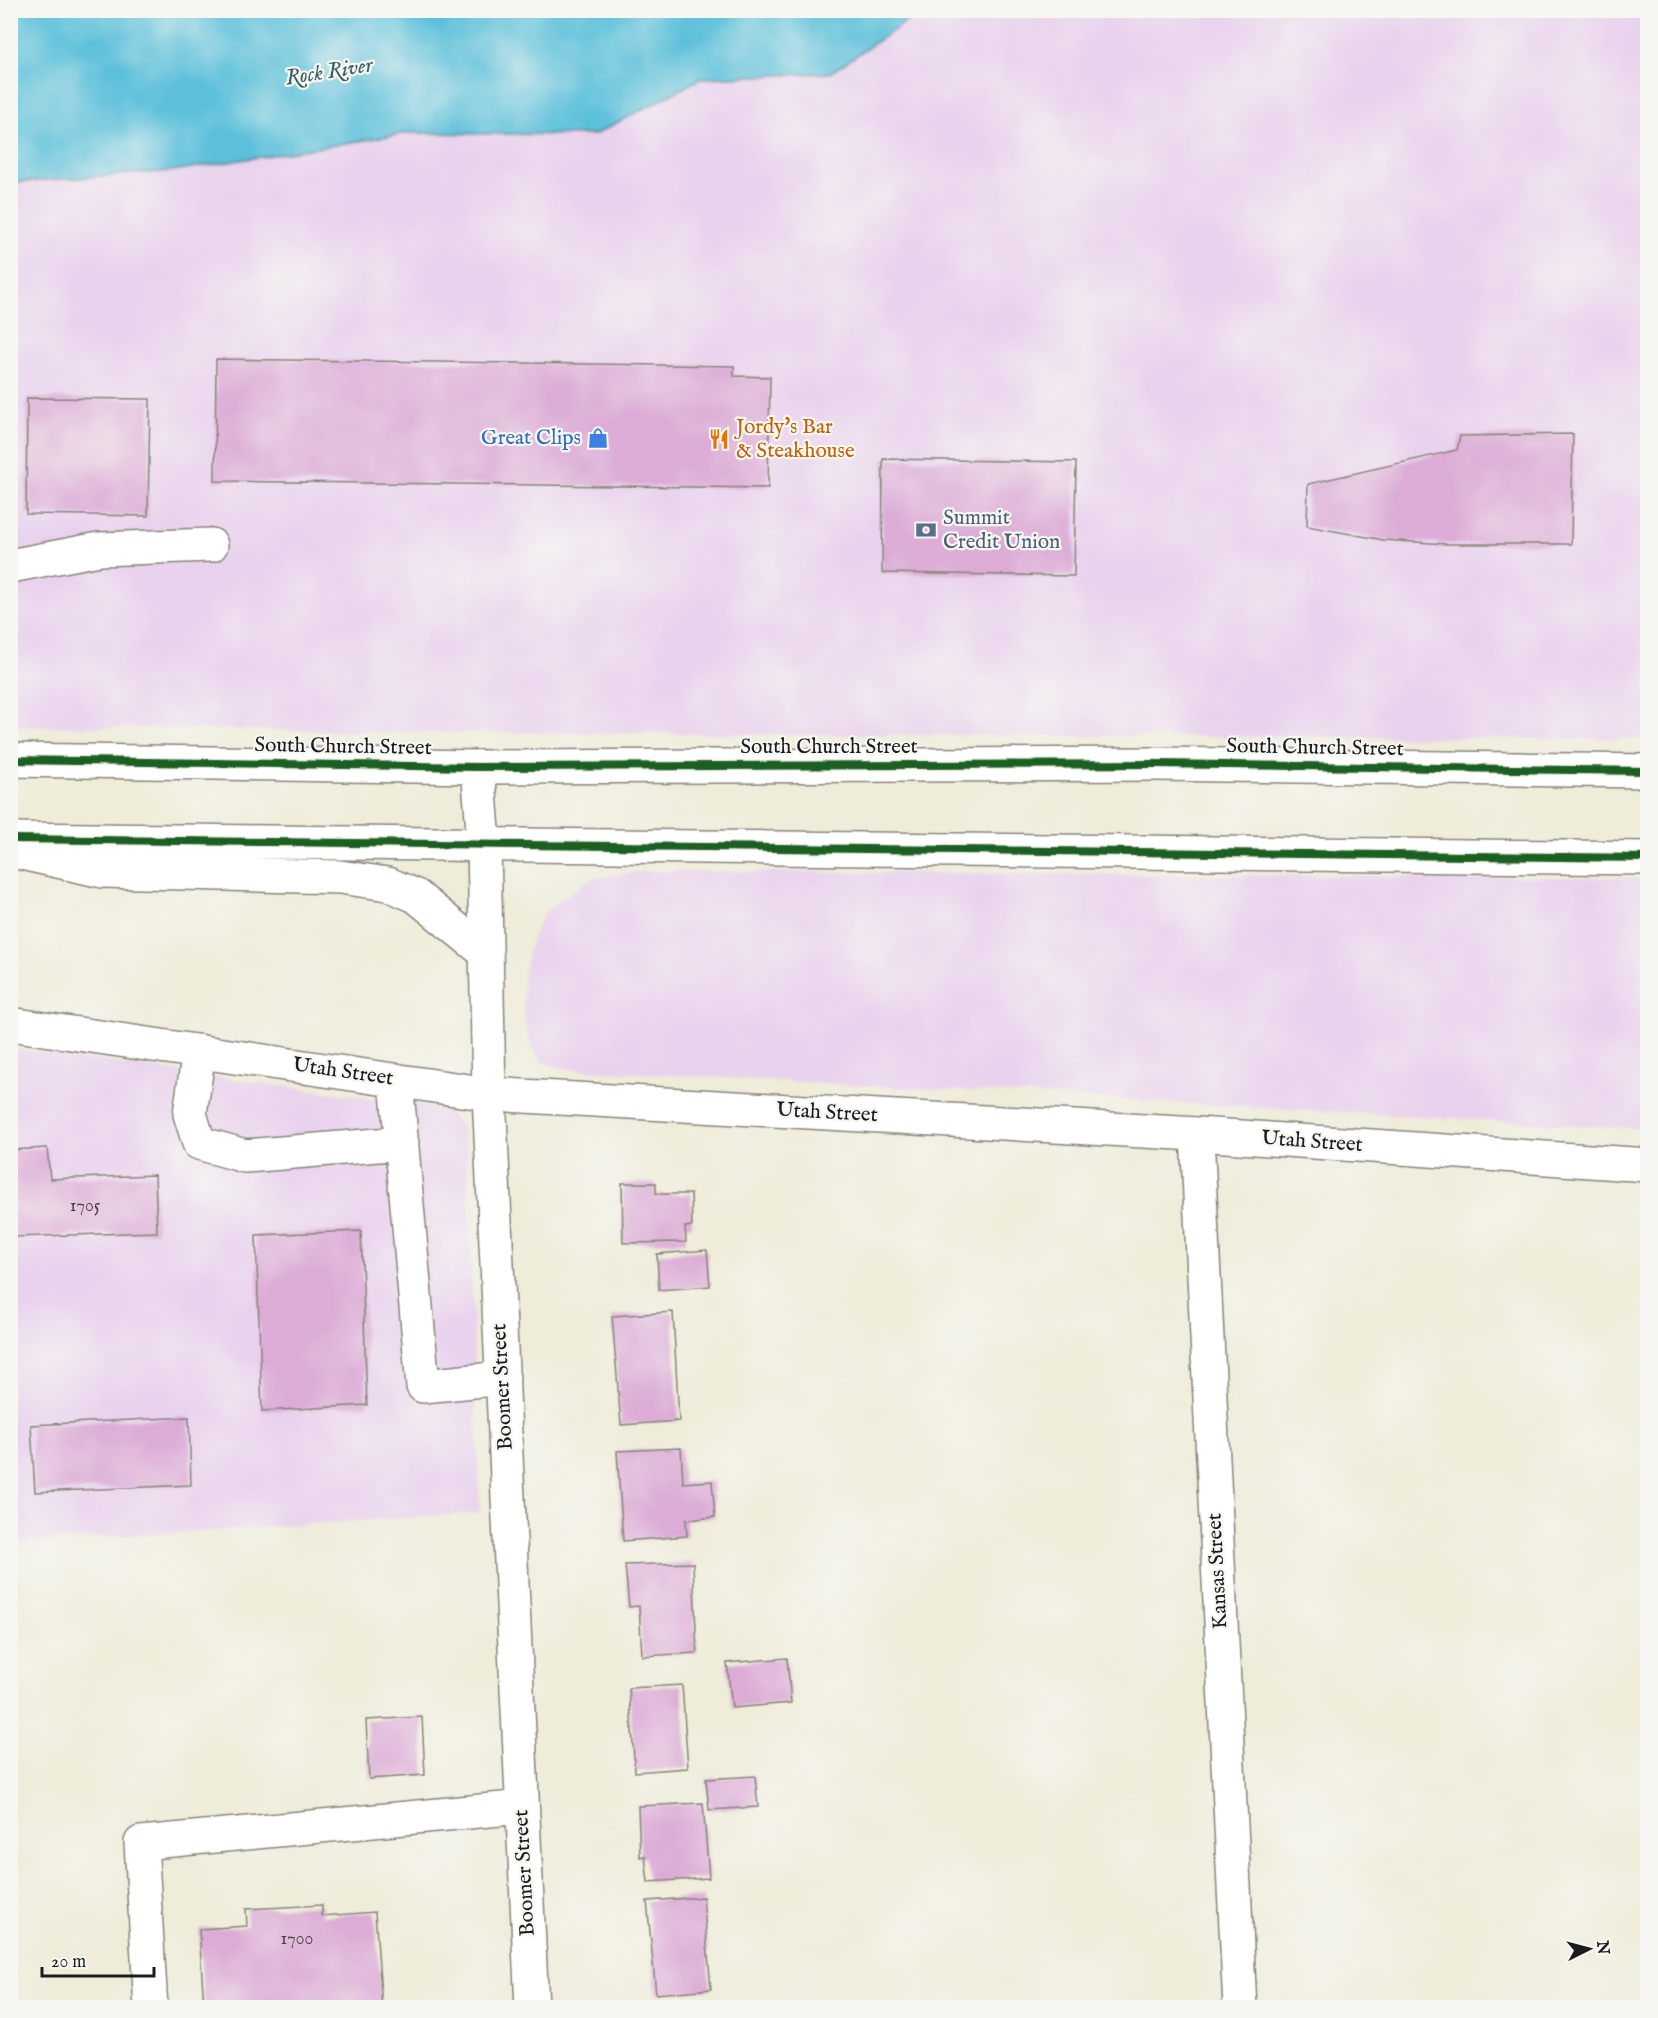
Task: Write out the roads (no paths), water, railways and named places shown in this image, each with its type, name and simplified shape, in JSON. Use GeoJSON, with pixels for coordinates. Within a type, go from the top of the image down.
{"type":"FeatureCollection","features":[{"type":"Feature","properties":{"kind":"street"},"geometry":{"type":"LineString","coordinates":[[10,566],[99,549],[211,545]]}},
{"type":"Feature","properties":{"kind":"street","name":"South Church Street"},"geometry":{"type":"LineString","coordinates":[[10,760],[478,767],[1156,764],[1647,771]]}},
{"type":"Feature","properties":{"kind":"street","name":"Boomer Street"},"geometry":{"type":"LineString","coordinates":[[478,767],[484,843],[489,1094],[532,2007]]}},
{"type":"Feature","properties":{"kind":"street"},"geometry":{"type":"LineString","coordinates":[[10,839],[1647,858]]}},
{"type":"Feature","properties":{"kind":"street"},"geometry":{"type":"LineString","coordinates":[[10,851],[102,871],[340,877],[388,884],[417,896],[486,953]]}},
{"type":"Feature","properties":{"kind":"street","name":"Utah Street"},"geometry":{"type":"LineString","coordinates":[[10,1024],[489,1094],[1197,1134],[1647,1164]]}},
{"type":"Feature","properties":{"kind":"street"},"geometry":{"type":"LineString","coordinates":[[199,1051],[190,1114],[199,1143],[245,1156],[402,1143]]}},
{"type":"Feature","properties":{"kind":"street"},"geometry":{"type":"LineString","coordinates":[[396,1080],[423,1386],[503,1378]]}},
{"type":"Feature","properties":{"kind":"street","name":"Kansas Street"},"geometry":{"type":"LineString","coordinates":[[1197,1134],[1240,2007]]}},
{"type":"Feature","properties":{"kind":"street"},"geometry":{"type":"LineString","coordinates":[[151,2007],[141,1844],[522,1807]]}},
{"type":"Feature","properties":{"kind":"water","name":"Rock River"},"geometry":{"type":"Polygon","coordinates":[[[11,10],[922,11],[830,73],[702,78],[594,135],[408,133],[173,171],[11,183],[11,10]]]}},
{"type":"Feature","properties":{"kind":"place","name":"Great Clips"},"geometry":{"type":"Point","coordinates":[598,438]}},
{"type":"Feature","properties":{"kind":"place","name":"Jordy's Bar & Steakhouse"},"geometry":{"type":"Point","coordinates":[719,439]}},
{"type":"Feature","properties":{"kind":"place","name":"Summit Credit Union"},"geometry":{"type":"Point","coordinates":[926,530]}}]}
